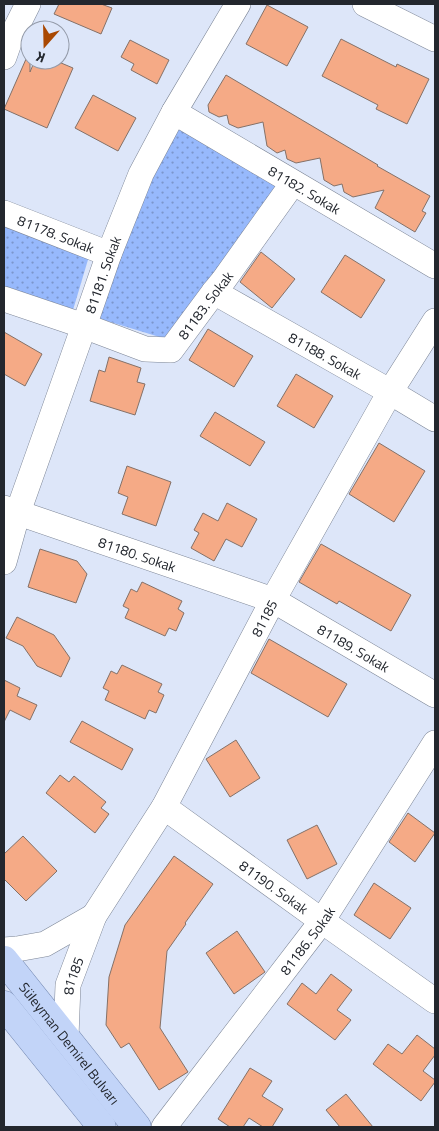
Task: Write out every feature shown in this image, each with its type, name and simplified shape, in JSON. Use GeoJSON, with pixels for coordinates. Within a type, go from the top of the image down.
{"type":"FeatureCollection","features":[{"type":"Feature","properties":{"kind":"main road","name":"Süleyman Demirel Bulvarı"},"geometry":{"type":"LineString","coordinates":[[4,960],[137,1127]]}},
{"type":"Feature","properties":{"kind":"main road","name":"Süleyman Demirel Bulvarı"},"geometry":{"type":"LineString","coordinates":[[4,1005],[102,1127]]}},
{"type":"Feature","properties":{"kind":"street"},"geometry":{"type":"LineString","coordinates":[[4,57],[10,40],[28,4]]}},
{"type":"Feature","properties":{"kind":"street","name":"81181. Sokak"},"geometry":{"type":"LineString","coordinates":[[4,562],[11,510],[84,326],[109,254],[141,174],[174,112],[238,4]]}},
{"type":"Feature","properties":{"kind":"street"},"geometry":{"type":"LineString","coordinates":[[365,4],[435,39]]}},
{"type":"Feature","properties":{"kind":"street","name":"81182. Sokak"},"geometry":{"type":"LineString","coordinates":[[174,112],[293,184],[435,266]]}},
{"type":"Feature","properties":{"kind":"street","name":"81183. Sokak"},"geometry":{"type":"LineString","coordinates":[[84,326],[145,349],[171,350],[293,184]]}},
{"type":"Feature","properties":{"kind":"street","name":"81178. Sokak"},"geometry":{"type":"LineString","coordinates":[[4,212],[109,254]]}},
{"type":"Feature","properties":{"kind":"street","name":"81188. Sokak"},"geometry":{"type":"LineString","coordinates":[[214,292],[435,419]]}},
{"type":"Feature","properties":{"kind":"street"},"geometry":{"type":"LineString","coordinates":[[4,299],[84,326]]}},
{"type":"Feature","properties":{"kind":"street","name":"81185"},"geometry":{"type":"LineString","coordinates":[[66,1037],[68,985],[94,916],[164,807],[272,600],[390,392],[435,321]]}},
{"type":"Feature","properties":{"kind":"street","name":"81180. Sokak"},"geometry":{"type":"LineString","coordinates":[[11,510],[272,600]]}},
{"type":"Feature","properties":{"kind":"street","name":"81189. Sokak"},"geometry":{"type":"LineString","coordinates":[[272,600],[435,695]]}},
{"type":"Feature","properties":{"kind":"street","name":"81186. Sokak"},"geometry":{"type":"LineString","coordinates":[[164,1127],[322,921],[435,743]]}},
{"type":"Feature","properties":{"kind":"street","name":"81190. Sokak"},"geometry":{"type":"LineString","coordinates":[[164,807],[435,1001]]}},
{"type":"Feature","properties":{"kind":"street","name":"81185"},"geometry":{"type":"LineString","coordinates":[[4,950],[45,944],[94,916]]}},
{"type":"Feature","properties":{"kind":"shaded area"},"geometry":{"type":"Polygon","coordinates":[[[175,124],[281,185],[166,339],[94,317],[175,124]]]}},
{"type":"Feature","properties":{"kind":"shaded area"},"geometry":{"type":"Polygon","coordinates":[[[4,225],[90,253],[73,310],[4,287],[4,225]]]}},
{"type":"Feature","properties":{"kind":"building"},"geometry":{"type":"Polygon","coordinates":[[[59,4],[101,4],[112,8],[101,34],[54,14],[59,4]]]}},
{"type":"Feature","properties":{"kind":"building"},"geometry":{"type":"Polygon","coordinates":[[[267,5],[308,27],[287,66],[246,44],[267,5]]]}},
{"type":"Feature","properties":{"kind":"building"},"geometry":{"type":"Polygon","coordinates":[[[341,39],[396,67],[397,64],[429,79],[407,124],[376,109],[378,105],[322,76],[341,39]]]}},
{"type":"Feature","properties":{"kind":"building"},"geometry":{"type":"Polygon","coordinates":[[[130,40],[169,60],[157,84],[131,70],[134,64],[121,57],[130,40]]]}},
{"type":"Feature","properties":{"kind":"building"},"geometry":{"type":"Polygon","coordinates":[[[70,67],[73,68],[47,128],[4,109],[21,70],[30,70],[30,72],[31,70],[70,70],[70,67]]]}},
{"type":"Feature","properties":{"kind":"building"},"geometry":{"type":"Polygon","coordinates":[[[226,75],[430,196],[422,211],[426,213],[415,232],[375,208],[384,190],[353,197],[344,192],[342,184],[334,186],[324,180],[320,158],[296,163],[287,159],[285,150],[277,153],[267,146],[263,122],[238,128],[229,124],[227,115],[219,117],[209,112],[208,105],[226,75]]]}},
{"type":"Feature","properties":{"kind":"building"},"geometry":{"type":"Polygon","coordinates":[[[93,95],[136,118],[118,151],[75,128],[93,95]]]}},
{"type":"Feature","properties":{"kind":"building"},"geometry":{"type":"Polygon","coordinates":[[[261,252],[295,279],[272,308],[240,282],[261,252]]]}},
{"type":"Feature","properties":{"kind":"building"},"geometry":{"type":"Polygon","coordinates":[[[345,255],[385,280],[361,318],[321,292],[345,255]]]}},
{"type":"Feature","properties":{"kind":"building"},"geometry":{"type":"Polygon","coordinates":[[[208,329],[253,356],[234,387],[189,360],[208,329]]]}},
{"type":"Feature","properties":{"kind":"building"},"geometry":{"type":"Polygon","coordinates":[[[4,332],[42,354],[25,386],[4,374],[4,332]]]}},
{"type":"Feature","properties":{"kind":"building"},"geometry":{"type":"Polygon","coordinates":[[[109,357],[141,368],[137,382],[145,384],[135,415],[90,401],[99,370],[105,372],[109,357]]]}},
{"type":"Feature","properties":{"kind":"building"},"geometry":{"type":"Polygon","coordinates":[[[296,374],[333,396],[314,428],[277,406],[296,374]]]}},
{"type":"Feature","properties":{"kind":"building"},"geometry":{"type":"Polygon","coordinates":[[[215,412],[265,442],[250,466],[200,436],[215,412]]]}},
{"type":"Feature","properties":{"kind":"building"},"geometry":{"type":"Polygon","coordinates":[[[379,443],[425,471],[394,522],[349,494],[379,443]]]}},
{"type":"Feature","properties":{"kind":"building"},"geometry":{"type":"Polygon","coordinates":[[[127,466],[171,482],[156,526],[122,514],[128,497],[118,493],[127,466]]]}},
{"type":"Feature","properties":{"kind":"building"},"geometry":{"type":"Polygon","coordinates":[[[227,503],[257,519],[242,547],[226,539],[214,561],[191,548],[199,533],[194,530],[203,513],[218,521],[227,503]]]}},
{"type":"Feature","properties":{"kind":"building"},"geometry":{"type":"Polygon","coordinates":[[[321,544],[411,595],[391,631],[339,601],[337,604],[299,582],[321,544]]]}},
{"type":"Feature","properties":{"kind":"building"},"geometry":{"type":"Polygon","coordinates":[[[40,549],[77,561],[87,574],[76,603],[28,587],[40,549]]]}},
{"type":"Feature","properties":{"kind":"building"},"geometry":{"type":"Polygon","coordinates":[[[142,582],[182,601],[178,609],[184,613],[176,631],[169,628],[165,636],[125,618],[129,609],[123,606],[131,589],[137,592],[142,582]]]}},
{"type":"Feature","properties":{"kind":"building"},"geometry":{"type":"Polygon","coordinates":[[[17,617],[54,635],[70,658],[61,677],[37,666],[23,646],[6,638],[17,617]]]}},
{"type":"Feature","properties":{"kind":"building"},"geometry":{"type":"Polygon","coordinates":[[[269,639],[347,684],[328,717],[251,673],[269,639]]]}},
{"type":"Feature","properties":{"kind":"building"},"geometry":{"type":"Polygon","coordinates":[[[122,665],[162,684],[158,692],[164,695],[156,713],[149,710],[145,719],[105,700],[109,691],[103,688],[111,671],[117,674],[122,665]]]}},
{"type":"Feature","properties":{"kind":"building"},"geometry":{"type":"Polygon","coordinates":[[[4,680],[20,688],[17,696],[37,705],[30,720],[10,710],[4,722],[4,680]]]}},
{"type":"Feature","properties":{"kind":"building"},"geometry":{"type":"Polygon","coordinates":[[[82,721],[133,749],[122,770],[70,742],[82,721]]]}},
{"type":"Feature","properties":{"kind":"building"},"geometry":{"type":"Polygon","coordinates":[[[236,740],[260,778],[230,797],[206,759],[236,740]]]}},
{"type":"Feature","properties":{"kind":"building"},"geometry":{"type":"Polygon","coordinates":[[[60,775],[69,782],[74,776],[106,802],[101,808],[109,814],[95,833],[46,793],[60,775]]]}},
{"type":"Feature","properties":{"kind":"building"},"geometry":{"type":"Polygon","coordinates":[[[408,813],[435,833],[415,862],[389,842],[408,813]]]}},
{"type":"Feature","properties":{"kind":"building"},"geometry":{"type":"Polygon","coordinates":[[[317,825],[337,864],[307,879],[287,840],[317,825]]]}},
{"type":"Feature","properties":{"kind":"building"},"geometry":{"type":"Polygon","coordinates":[[[23,836],[57,871],[26,901],[4,879],[4,854],[23,836]]]}},
{"type":"Feature","properties":{"kind":"building"},"geometry":{"type":"Polygon","coordinates":[[[174,856],[213,884],[167,951],[160,1028],[188,1072],[159,1090],[129,1043],[121,1048],[106,1025],[109,977],[125,925],[174,856]]]}},
{"type":"Feature","properties":{"kind":"building"},"geometry":{"type":"Polygon","coordinates":[[[374,883],[411,908],[390,939],[354,915],[374,883]]]}},
{"type":"Feature","properties":{"kind":"building"},"geometry":{"type":"Polygon","coordinates":[[[237,931],[265,972],[234,994],[206,953],[237,931]]]}},
{"type":"Feature","properties":{"kind":"building"},"geometry":{"type":"Polygon","coordinates":[[[331,974],[352,990],[337,1010],[351,1020],[335,1040],[287,1004],[302,983],[316,994],[331,974]]]}},
{"type":"Feature","properties":{"kind":"building"},"geometry":{"type":"Polygon","coordinates":[[[417,1035],[435,1049],[435,1055],[423,1071],[435,1082],[421,1101],[373,1064],[388,1044],[402,1054],[417,1035]]]}},
{"type":"Feature","properties":{"kind":"building"},"geometry":{"type":"Polygon","coordinates":[[[250,1068],[272,1081],[262,1096],[283,1109],[272,1127],[263,1127],[249,1118],[243,1127],[230,1127],[218,1119],[250,1068]]]}},
{"type":"Feature","properties":{"kind":"building"},"geometry":{"type":"Polygon","coordinates":[[[346,1094],[373,1127],[340,1127],[326,1110],[346,1094]]]}}]}
